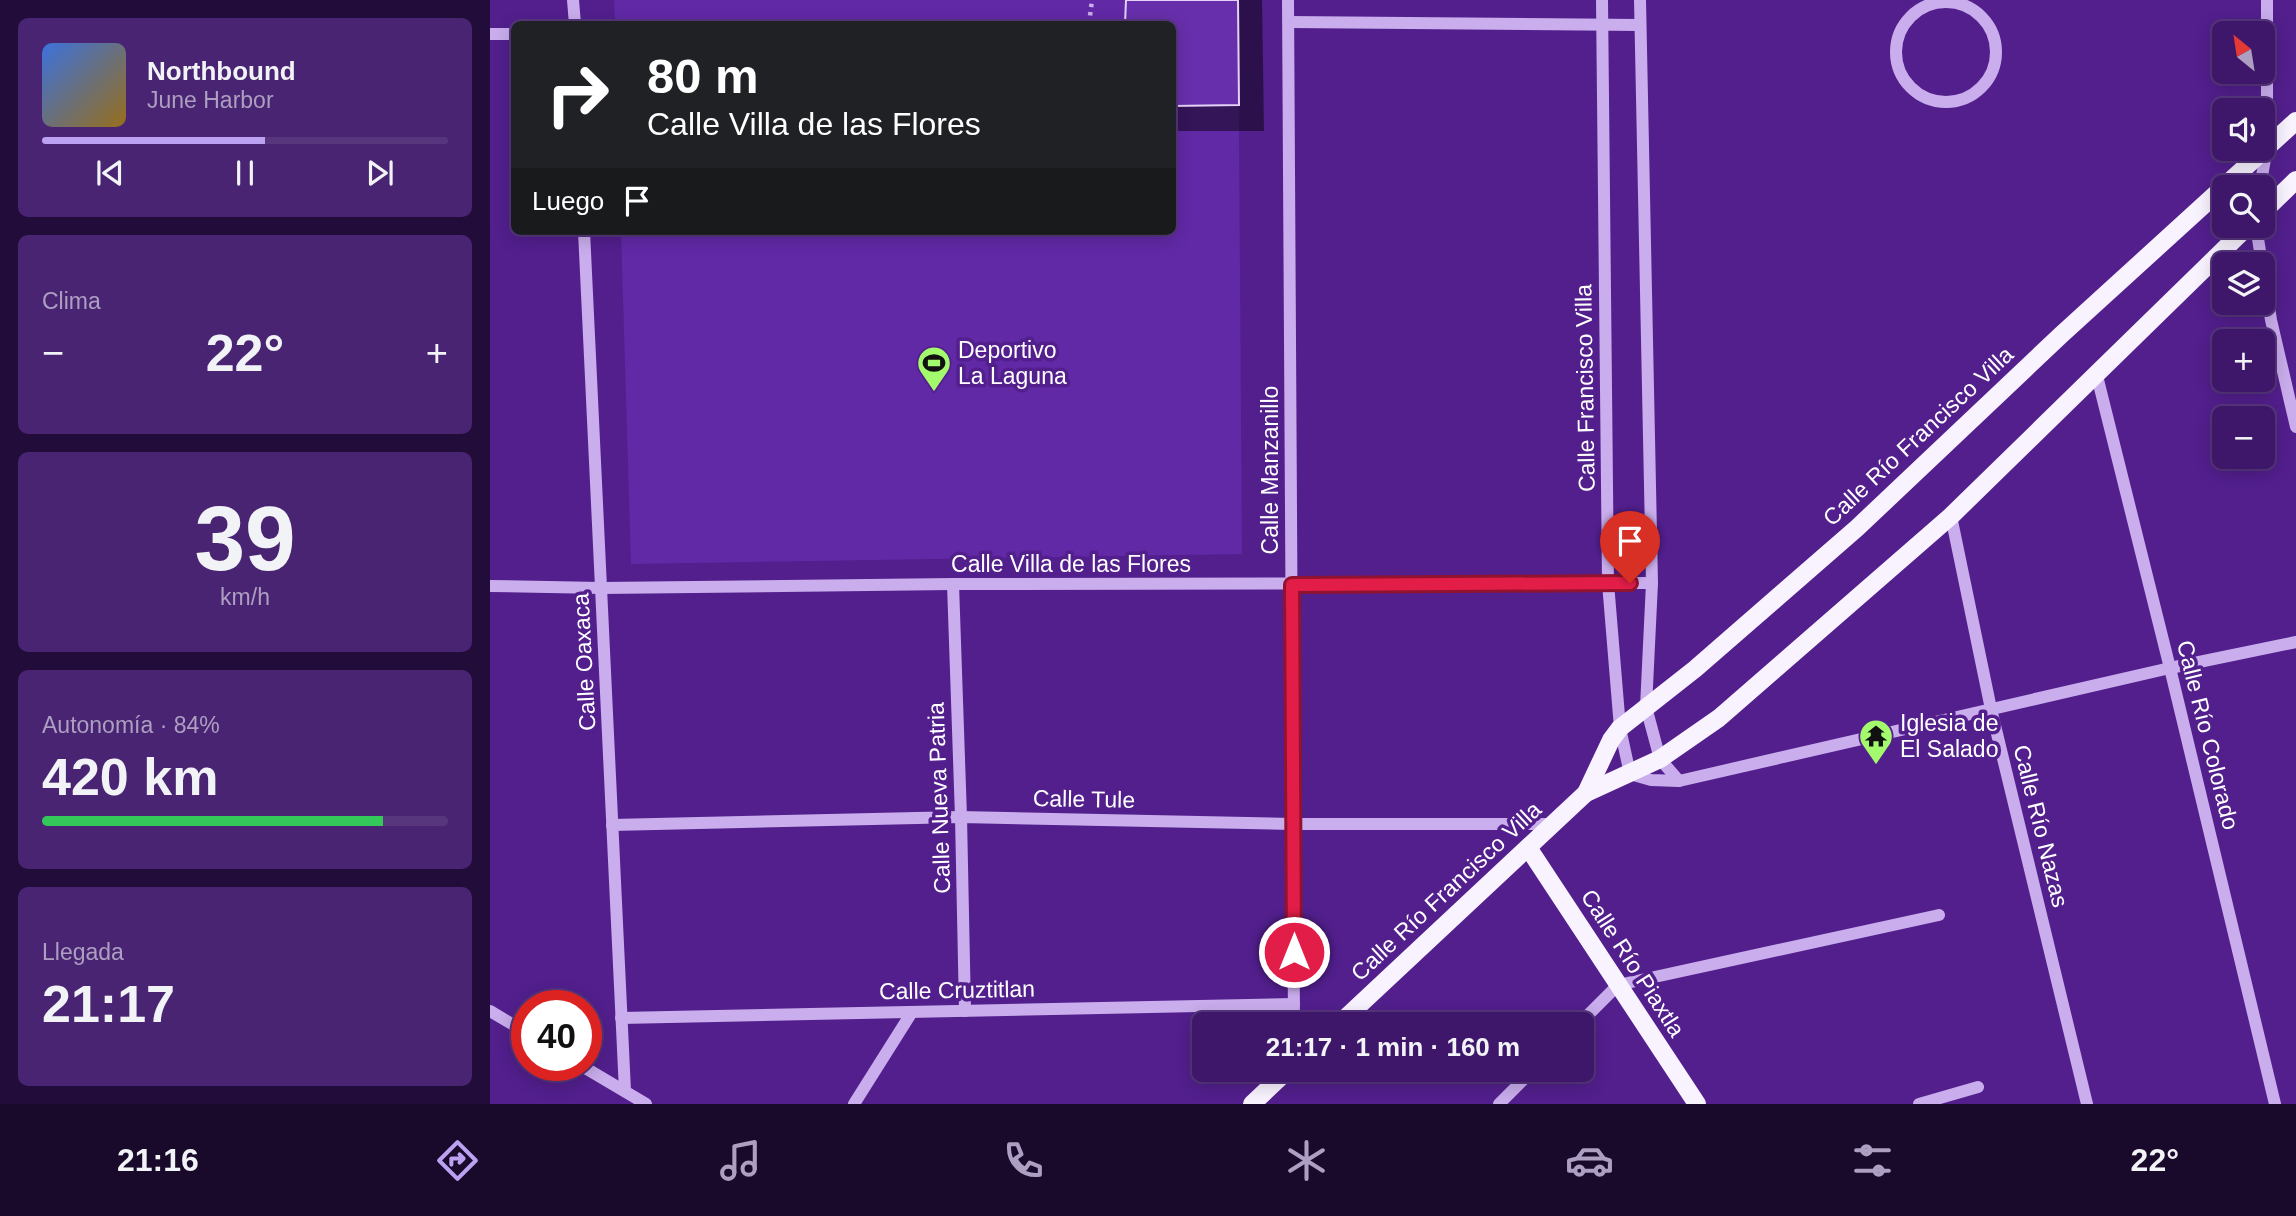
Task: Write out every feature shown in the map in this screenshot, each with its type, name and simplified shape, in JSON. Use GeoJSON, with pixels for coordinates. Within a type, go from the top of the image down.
{"type":"FeatureCollection","features":[{"type":"Feature","properties":{"kind":"main road","name":"Calle Río Francisco Villa"},"geometry":{"type":"LineString","coordinates":[[2275,141],[2296,121]]}},
{"type":"Feature","properties":{"kind":"main road","name":"Calle Río Francisco Villa"},"geometry":{"type":"LineString","coordinates":[[1352,1012],[1586,793],[1611,740],[1620,728],[1695,669],[1857,528],[2061,335],[2253,161]]}},
{"type":"Feature","properties":{"kind":"main road"},"geometry":{"type":"LineString","coordinates":[[2275,200],[2296,180]]}},
{"type":"Feature","properties":{"kind":"main road","name":"Calle Río Francisco Villa"},"geometry":{"type":"LineString","coordinates":[[1586,793],[1660,759],[1719,719],[1951,516],[2236,238]]}},
{"type":"Feature","properties":{"kind":"main road","name":"Calle Río Piaxtla"},"geometry":{"type":"LineString","coordinates":[[1529,849],[1697,1104]]}},
{"type":"Feature","properties":{"kind":"main road"},"geometry":{"type":"LineString","coordinates":[[1252,1104],[1275,1082]]}},
{"type":"Feature","properties":{"kind":"street"},"geometry":{"type":"LineString","coordinates":[[573,0],[575,21]]}},
{"type":"Feature","properties":{"kind":"street","name":"Calle Manzanillo"},"geometry":{"type":"LineString","coordinates":[[1289,0],[1294,1012]]}},
{"type":"Feature","properties":{"kind":"street","name":"Calle Francisco Villa"},"geometry":{"type":"LineString","coordinates":[[1602,0],[1608,583],[1620,728],[1630,774]]}},
{"type":"Feature","properties":{"kind":"street"},"geometry":{"type":"LineString","coordinates":[[1640,0],[1653,583],[1646,707],[1660,759],[1679,780]]}},
{"type":"Feature","properties":{"kind":"street"},"geometry":{"type":"LineString","coordinates":[[2266,0],[2267,98]]}},
{"type":"Feature","properties":{"kind":"street"},"geometry":{"type":"LineString","coordinates":[[1949,1],[1965,5],[1979,14],[1990,27],[1996,42],[1996,60],[1990,75],[1980,88],[1966,97],[1950,102],[1933,100],[1918,94],[1903,75],[1896,52],[1899,36],[1906,22],[1918,10],[1949,1]]}},
{"type":"Feature","properties":{"kind":"street"},"geometry":{"type":"LineString","coordinates":[[1289,22],[1640,25]]}},
{"type":"Feature","properties":{"kind":"street"},"geometry":{"type":"LineString","coordinates":[[490,34],[511,34]]}},
{"type":"Feature","properties":{"kind":"street","name":"Calle Oaxaca"},"geometry":{"type":"LineString","coordinates":[[584,235],[625,1091]]}},
{"type":"Feature","properties":{"kind":"street"},"geometry":{"type":"LineString","coordinates":[[2270,315],[2296,427]]}},
{"type":"Feature","properties":{"kind":"street","name":"Calle Río Colorado"},"geometry":{"type":"LineString","coordinates":[[2097,376],[2275,1104]]}},
{"type":"Feature","properties":{"kind":"street","name":"Calle Río Nazas"},"geometry":{"type":"LineString","coordinates":[[1951,516],[1991,709],[2087,1104]]}},
{"type":"Feature","properties":{"kind":"street","name":"Calle Villa de las Flores"},"geometry":{"type":"LineString","coordinates":[[490,586],[601,588],[953,584],[1653,583]]}},
{"type":"Feature","properties":{"kind":"street","name":"Calle Nueva Patria"},"geometry":{"type":"LineString","coordinates":[[953,584],[965,1011]]}},
{"type":"Feature","properties":{"kind":"street"},"geometry":{"type":"LineString","coordinates":[[1630,774],[1651,780],[1679,780],[2170,668],[2296,642]]}},
{"type":"Feature","properties":{"kind":"street","name":"Calle Tule"},"geometry":{"type":"LineString","coordinates":[[612,825],[961,817],[1293,824],[1555,824]]}},
{"type":"Feature","properties":{"kind":"street"},"geometry":{"type":"LineString","coordinates":[[1591,1012],[1618,985],[1938,915]]}},
{"type":"Feature","properties":{"kind":"street","name":"Calle Cruztitlan"},"geometry":{"type":"LineString","coordinates":[[621,1018],[1294,1004]]}},
{"type":"Feature","properties":{"kind":"street"},"geometry":{"type":"LineString","coordinates":[[490,1011],[511,1023]]}},
{"type":"Feature","properties":{"kind":"street"},"geometry":{"type":"LineString","coordinates":[[854,1104],[912,1012]]}},
{"type":"Feature","properties":{"kind":"street"},"geometry":{"type":"LineString","coordinates":[[602,1078],[646,1104]]}},
{"type":"Feature","properties":{"kind":"street"},"geometry":{"type":"LineString","coordinates":[[1499,1104],[1521,1082]]}},
{"type":"Feature","properties":{"kind":"street"},"geometry":{"type":"LineString","coordinates":[[1919,1104],[1978,1087]]}},
{"type":"Feature","properties":{"kind":"path"},"geometry":{"type":"LineString","coordinates":[[1089,21],[1092,0]]}},
{"type":"Feature","properties":{"kind":"shaded area","name":"Deportivo La Laguna"},"geometry":{"type":"Polygon","coordinates":[[[614,0],[1238,0],[1242,554],[631,564],[621,235],[1176,235],[1176,21],[615,21],[614,0]]]}},
{"type":"Feature","properties":{"kind":"building"},"geometry":{"type":"Polygon","coordinates":[[[1126,0],[1238,0],[1239,105],[1176,106],[1176,21],[1125,21],[1126,0]]]}},
{"type":"Feature","properties":{"kind":"place","name":"Deportivo La Laguna"},"geometry":{"type":"Point","coordinates":[934,393]}},
{"type":"Feature","properties":{"kind":"place","name":"Iglesia de El Salado"},"geometry":{"type":"Point","coordinates":[1876,766]}},
{"type":"Feature","properties":{"kind":"route"},"geometry":{"type":"LineString","coordinates":[[1294,952],[1292,585],[1630,583]]}}]}
